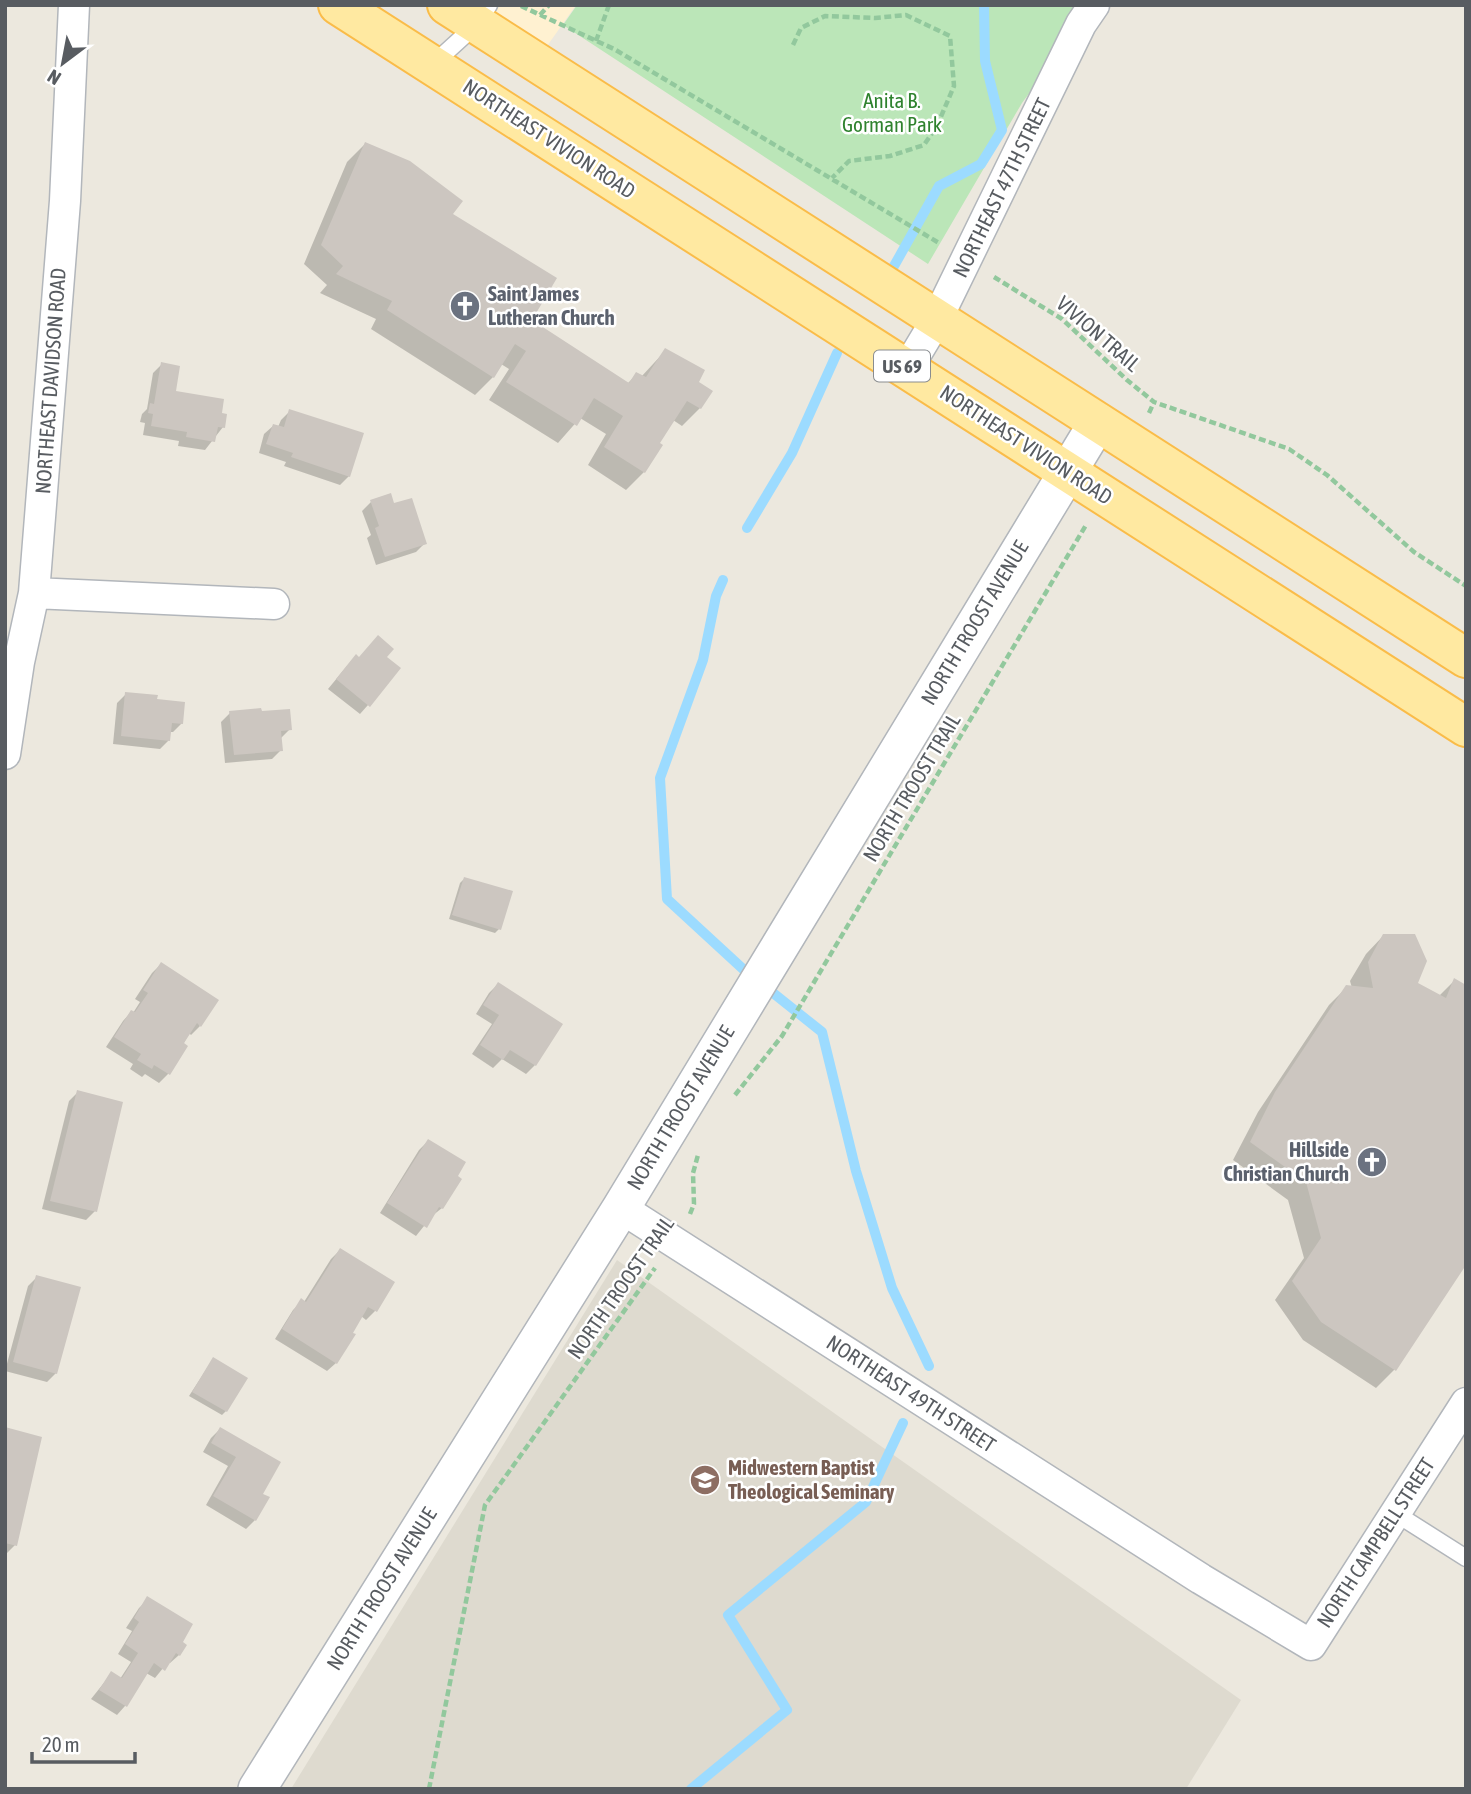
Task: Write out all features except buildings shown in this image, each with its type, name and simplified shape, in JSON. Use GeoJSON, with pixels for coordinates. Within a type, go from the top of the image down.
{"type":"FeatureCollection","features":[{"type":"Feature","properties":{"kind":"main road","name":"NORTHEAST VIVION ROAD"},"geometry":{"type":"LineString","coordinates":[[338,5],[1466,727]]}},
{"type":"Feature","properties":{"kind":"main road","name":"US 69"},"geometry":{"type":"LineString","coordinates":[[471,12],[937,319],[1466,658]]}},
{"type":"Feature","properties":{"kind":"street","name":"NORTHEAST DAVIDSON ROAD"},"geometry":{"type":"LineString","coordinates":[[5,754],[19,662],[34,593],[65,201],[74,5]]}},
{"type":"Feature","properties":{"kind":"street","name":"NORTHEAST 47TH STREET"},"geometry":{"type":"LineString","coordinates":[[906,369],[937,319],[957,253],[1081,24],[1094,5]]}},
{"type":"Feature","properties":{"kind":"street","name":"NORTH TROOST AVENUE"},"geometry":{"type":"LineString","coordinates":[[257,1789],[621,1208],[1098,422]]}},
{"type":"Feature","properties":{"kind":"street"},"geometry":{"type":"LineString","coordinates":[[34,593],[274,604]]}},
{"type":"Feature","properties":{"kind":"street","name":"NORTHEAST 49TH STREET"},"geometry":{"type":"LineString","coordinates":[[621,1208],[1201,1579]]}},
{"type":"Feature","properties":{"kind":"street","name":"NORTH CAMPBELL STREET"},"geometry":{"type":"LineString","coordinates":[[1201,1579],[1311,1645],[1466,1403]]}},
{"type":"Feature","properties":{"kind":"lane"},"geometry":{"type":"LineString","coordinates":[[432,65],[471,12]]}},
{"type":"Feature","properties":{"kind":"lane"},"geometry":{"type":"LineString","coordinates":[[1395,1513],[1466,1558]]}},
{"type":"Feature","properties":{"kind":"path","name":"VIVION TRAIL"},"geometry":{"type":"LineString","coordinates":[[520,5],[614,49],[895,214],[1062,319],[1154,402],[1289,449],[1326,475],[1414,552],[1466,586]]}},
{"type":"Feature","properties":{"kind":"path"},"geometry":{"type":"LineString","coordinates":[[540,15],[549,5]]}},
{"type":"Feature","properties":{"kind":"path"},"geometry":{"type":"LineString","coordinates":[[596,41],[609,5]]}},
{"type":"Feature","properties":{"kind":"path"},"geometry":{"type":"LineString","coordinates":[[793,45],[801,28],[825,16],[875,18],[906,15],[950,36],[954,86],[937,126],[924,145],[890,156],[849,161],[832,178]]}},
{"type":"Feature","properties":{"kind":"path","name":"NORTH TROOST TRAIL"},"geometry":{"type":"LineString","coordinates":[[730,1100],[782,1036],[1089,520]]}},
{"type":"Feature","properties":{"kind":"path","name":"NORTH TROOST TRAIL"},"geometry":{"type":"LineString","coordinates":[[429,1789],[485,1505],[685,1226],[694,1204],[693,1173],[699,1152]]}},
{"type":"Feature","properties":{"kind":"shaded area"},"geometry":{"type":"Polygon","coordinates":[[[476,5],[576,5],[545,49],[476,5]]]}},
{"type":"Feature","properties":{"kind":"shaded area","name":"Midwestern Baptist Theological Seminary"},"geometry":{"type":"Polygon","coordinates":[[[617,1260],[1241,1700],[1186,1789],[291,1789],[617,1260]]]}},
{"type":"Feature","properties":{"kind":"green space","name":"Anita B. Gorman Park"},"geometry":{"type":"Polygon","coordinates":[[[577,5],[1094,5],[1022,103],[928,264],[563,25],[577,5]]]}},
{"type":"Feature","properties":{"kind":"waterway"},"geometry":{"type":"LineString","coordinates":[[894,266],[939,186],[981,164],[1002,130],[985,61],[984,5]]}},
{"type":"Feature","properties":{"kind":"waterway"},"geometry":{"type":"LineString","coordinates":[[747,528],[792,453],[837,353]]}},
{"type":"Feature","properties":{"kind":"waterway"},"geometry":{"type":"LineString","coordinates":[[723,580],[716,596],[703,660],[660,778],[667,899],[743,969],[822,1032],[856,1171],[892,1288],[929,1366]]}},
{"type":"Feature","properties":{"kind":"waterway"},"geometry":{"type":"LineString","coordinates":[[691,1789],[787,1710],[728,1615],[866,1502],[903,1423]]}},
{"type":"Feature","properties":{"kind":"place","name":"Saint James Lutheran Church"},"geometry":{"type":"Point","coordinates":[465,306]}},
{"type":"Feature","properties":{"kind":"place","name":"Hillside Christian Church"},"geometry":{"type":"Point","coordinates":[1372,1162]}},
{"type":"Feature","properties":{"kind":"place","name":"Midwestern Baptist Theological Seminary"},"geometry":{"type":"Point","coordinates":[705,1480]}}]}
